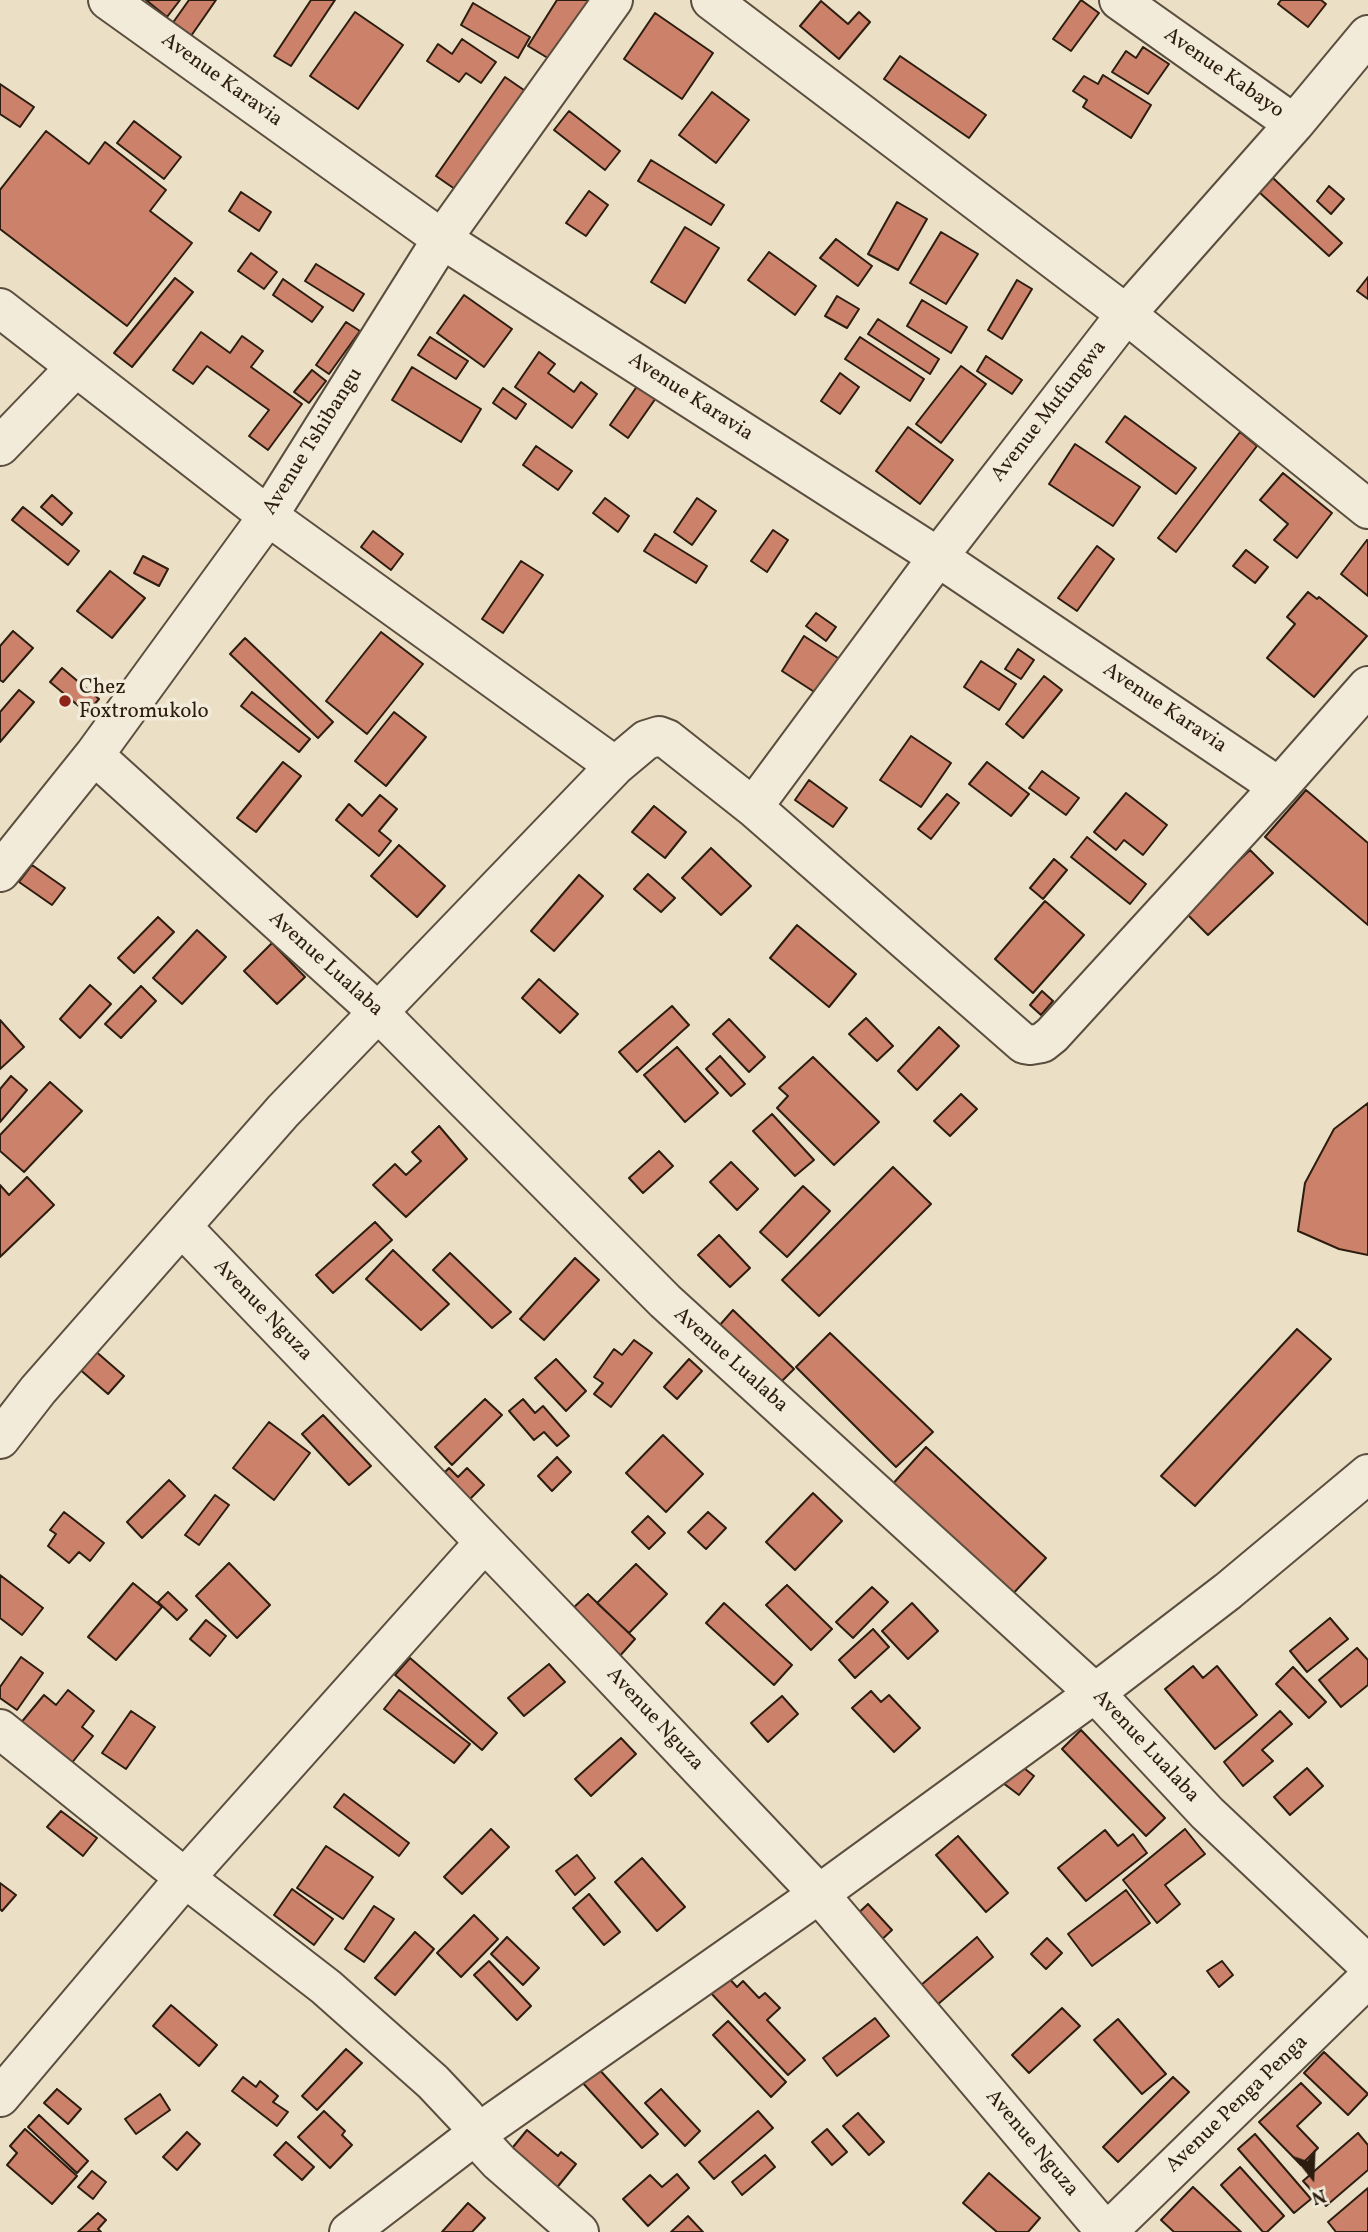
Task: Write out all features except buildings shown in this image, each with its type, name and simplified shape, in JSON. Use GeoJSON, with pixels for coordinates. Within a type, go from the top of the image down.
{"type":"FeatureCollection","features":[{"type":"Feature","properties":{"kind":"street","name":"Avenue Karavia"},"geometry":{"type":"LineString","coordinates":[[108,0],[442,239],[938,557],[1279,787]]}},
{"type":"Feature","properties":{"kind":"street","name":"Avenue Tshibangu"},"geometry":{"type":"LineString","coordinates":[[0,872],[94,755],[268,516],[442,239],[612,0]]}},
{"type":"Feature","properties":{"kind":"street"},"geometry":{"type":"LineString","coordinates":[[711,0],[1126,314],[1368,509]]}},
{"type":"Feature","properties":{"kind":"street","name":"Avenue Kabayo"},"geometry":{"type":"LineString","coordinates":[[1119,0],[1294,124]]}},
{"type":"Feature","properties":{"kind":"street","name":"Avenue Mufungwa"},"geometry":{"type":"LineString","coordinates":[[753,807],[938,557],[1126,314],[1364,48]]}},
{"type":"Feature","properties":{"kind":"street"},"geometry":{"type":"LineString","coordinates":[[0,307],[268,516],[615,766]]}},
{"type":"Feature","properties":{"kind":"street"},"geometry":{"type":"LineString","coordinates":[[0,446],[76,367]]}},
{"type":"Feature","properties":{"kind":"street"},"geometry":{"type":"LineString","coordinates":[[0,1439],[38,1390],[283,1111],[615,766],[646,740],[659,736],[667,739],[753,807],[1024,1044],[1030,1045],[1042,1043],[1052,1035],[1368,686]]}},
{"type":"Feature","properties":{"kind":"street","name":"Avenue Lualaba"},"geometry":{"type":"LineString","coordinates":[[94,755],[378,1012],[665,1301],[1095,1693],[1206,1812],[1368,1965]]}},
{"type":"Feature","properties":{"kind":"street","name":"Avenue Nguza"},"geometry":{"type":"LineString","coordinates":[[182,1227],[819,1894],[1107,2232]]}},
{"type":"Feature","properties":{"kind":"street"},"geometry":{"type":"LineString","coordinates":[[349,2232],[478,2133],[819,1894],[1095,1693],[1228,1591],[1368,1474]]}},
{"type":"Feature","properties":{"kind":"street"},"geometry":{"type":"LineString","coordinates":[[0,2097],[185,1878],[484,1543]]}},
{"type":"Feature","properties":{"kind":"street"},"geometry":{"type":"LineString","coordinates":[[0,1729],[326,1987],[433,2082],[478,2133],[486,2150],[579,2232]]}},
{"type":"Feature","properties":{"kind":"street","name":"Avenue Penga Penga"},"geometry":{"type":"LineString","coordinates":[[1107,2232],[1368,1978]]}},
{"type":"Feature","properties":{"kind":"place","name":"Chez Foxtromukolo"},"geometry":{"type":"Point","coordinates":[65,701]}}]}
